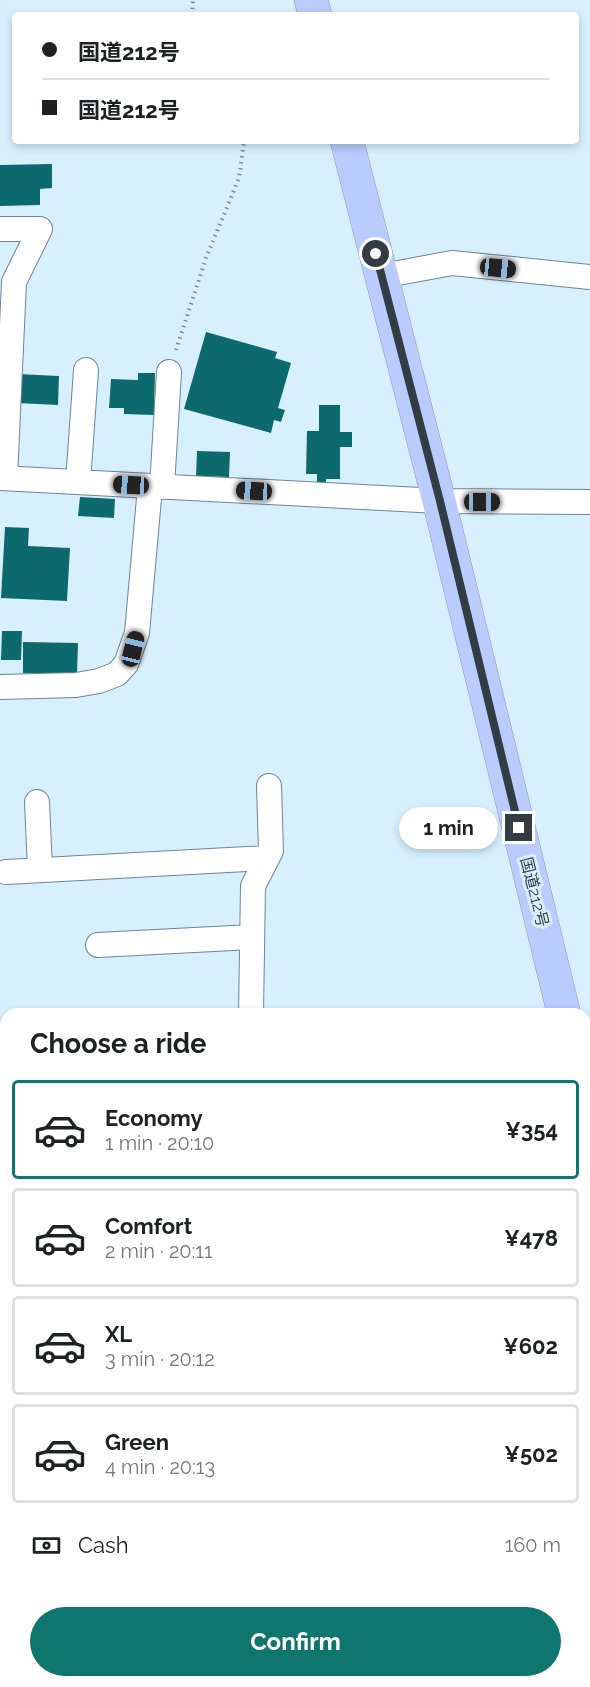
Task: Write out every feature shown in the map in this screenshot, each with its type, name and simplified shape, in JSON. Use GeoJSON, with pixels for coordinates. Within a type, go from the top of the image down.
{"type":"FeatureCollection","features":[{"type":"Feature","properties":{"kind":"highway","name":"国道212号"},"geometry":{"type":"LineString","coordinates":[[348,144],[440,501],[563,1008]]}},
{"type":"Feature","properties":{"kind":"street"},"geometry":{"type":"LineString","coordinates":[[0,229],[40,229],[14,282],[2,478],[440,501],[590,502]]}},
{"type":"Feature","properties":{"kind":"street"},"geometry":{"type":"LineString","coordinates":[[382,276],[452,263],[590,277]]}},
{"type":"Feature","properties":{"kind":"street"},"geometry":{"type":"LineString","coordinates":[[78,482],[86,370]]}},
{"type":"Feature","properties":{"kind":"street"},"geometry":{"type":"LineString","coordinates":[[0,687],[76,686],[117,674],[126,664],[137,633],[169,372]]}},
{"type":"Feature","properties":{"kind":"street"},"geometry":{"type":"LineString","coordinates":[[251,1008],[253,886],[271,851],[269,786]]}},
{"type":"Feature","properties":{"kind":"street"},"geometry":{"type":"LineString","coordinates":[[36,802],[40,870]]}},
{"type":"Feature","properties":{"kind":"street"},"geometry":{"type":"LineString","coordinates":[[6,872],[267,858]]}},
{"type":"Feature","properties":{"kind":"street"},"geometry":{"type":"LineString","coordinates":[[98,945],[252,937]]}},
{"type":"Feature","properties":{"kind":"path"},"geometry":{"type":"LineString","coordinates":[[169,372],[206,258],[239,178],[244,144]]}},
{"type":"Feature","properties":{"kind":"building"},"geometry":{"type":"Polygon","coordinates":[[[52,164],[52,188],[40,189],[40,205],[0,206],[0,165],[52,164]]]}},
{"type":"Feature","properties":{"kind":"building"},"geometry":{"type":"Polygon","coordinates":[[[206,332],[277,352],[275,358],[291,363],[278,408],[285,410],[281,422],[274,420],[271,433],[184,409],[206,332]]]}},
{"type":"Feature","properties":{"kind":"building"},"geometry":{"type":"Polygon","coordinates":[[[138,373],[155,373],[154,415],[124,414],[124,408],[109,408],[111,379],[138,380],[138,373]]]}},
{"type":"Feature","properties":{"kind":"building"},"geometry":{"type":"Polygon","coordinates":[[[18,374],[59,376],[58,405],[17,403],[18,374]]]}},
{"type":"Feature","properties":{"kind":"building"},"geometry":{"type":"Polygon","coordinates":[[[319,405],[340,405],[340,432],[352,432],[352,447],[340,447],[340,479],[326,479],[326,482],[317,482],[317,474],[306,474],[307,431],[319,431],[319,405]]]}},
{"type":"Feature","properties":{"kind":"building"},"geometry":{"type":"Polygon","coordinates":[[[197,451],[230,452],[229,477],[196,476],[197,451]]]}},
{"type":"Feature","properties":{"kind":"building"},"geometry":{"type":"Polygon","coordinates":[[[80,497],[115,499],[114,518],[78,516],[80,497]]]}},
{"type":"Feature","properties":{"kind":"building"},"geometry":{"type":"Polygon","coordinates":[[[5,527],[29,528],[28,546],[70,548],[67,601],[1,598],[5,527]]]}},
{"type":"Feature","properties":{"kind":"building"},"geometry":{"type":"Polygon","coordinates":[[[2,631],[22,631],[21,660],[1,660],[2,631]]]}},
{"type":"Feature","properties":{"kind":"building"},"geometry":{"type":"Polygon","coordinates":[[[23,642],[78,643],[77,674],[23,673],[23,642]]]}},
{"type":"Feature","properties":{"kind":"route"},"geometry":{"type":"LineString","coordinates":[[376,254],[440,501],[519,828]]}}]}
